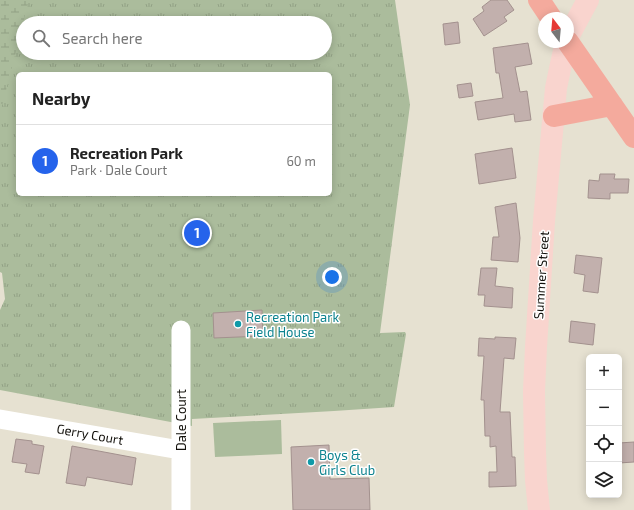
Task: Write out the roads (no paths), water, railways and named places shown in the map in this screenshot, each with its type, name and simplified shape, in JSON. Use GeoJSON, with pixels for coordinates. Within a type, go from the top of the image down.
{"type":"FeatureCollection","features":[{"type":"Feature","properties":{"kind":"main road"},"geometry":{"type":"LineString","coordinates":[[539,0],[547,12]]}},
{"type":"Feature","properties":{"kind":"main road"},"geometry":{"type":"LineString","coordinates":[[571,48],[634,137]]}},
{"type":"Feature","properties":{"kind":"main road"},"geometry":{"type":"LineString","coordinates":[[554,116],[612,105]]}},
{"type":"Feature","properties":{"kind":"street"},"geometry":{"type":"LineString","coordinates":[[574,26],[588,0]]}},
{"type":"Feature","properties":{"kind":"street","name":"Summer Street"},"geometry":{"type":"LineString","coordinates":[[539,510],[535,452],[534,391],[536,354],[544,229],[556,88],[565,48]]}},
{"type":"Feature","properties":{"kind":"street","name":"Dale Court"},"geometry":{"type":"LineString","coordinates":[[180,510],[181,330]]}},
{"type":"Feature","properties":{"kind":"street","name":"Gerry Court"},"geometry":{"type":"LineString","coordinates":[[0,419],[180,450]]}},
{"type":"Feature","properties":{"kind":"place","name":"Recreation Park"},"geometry":{"type":"Point","coordinates":[197,233]}},
{"type":"Feature","properties":{"kind":"place","name":"Recreation Park Field House"},"geometry":{"type":"Point","coordinates":[238,324]}},
{"type":"Feature","properties":{"kind":"place","name":"Boys & Girls Club"},"geometry":{"type":"Point","coordinates":[311,462]}}]}
